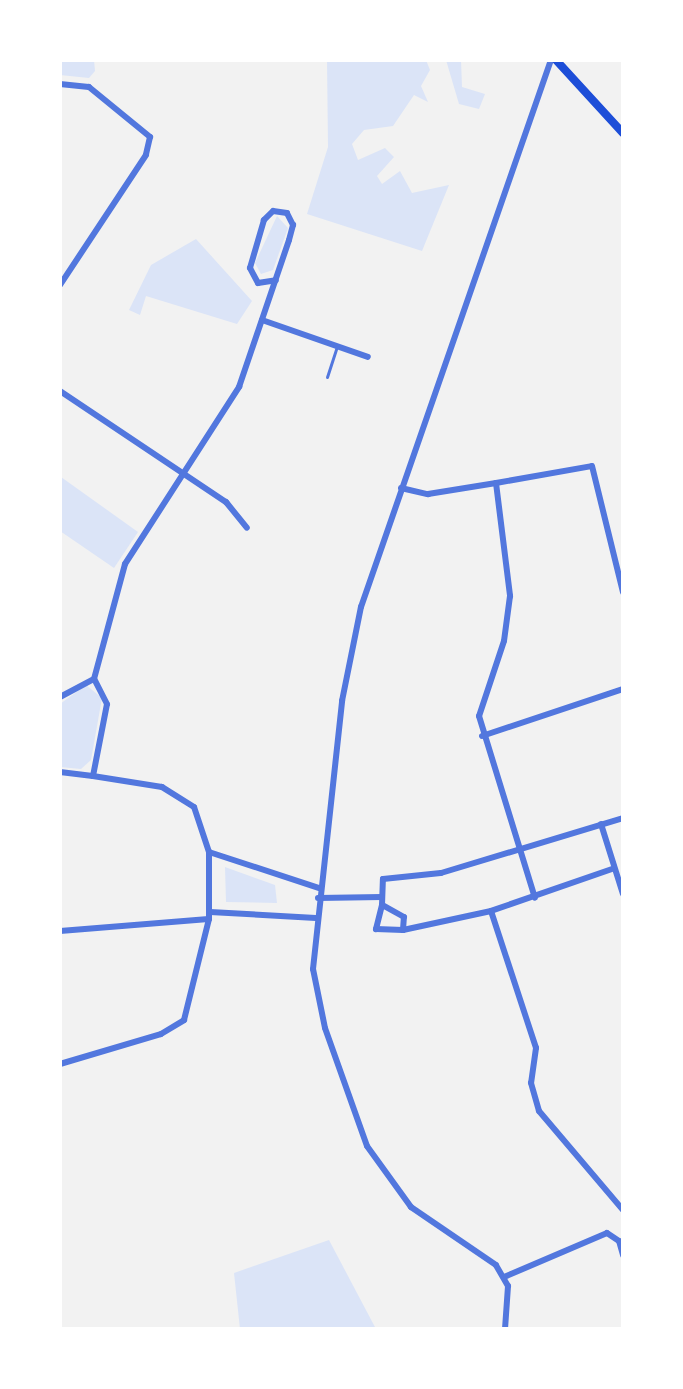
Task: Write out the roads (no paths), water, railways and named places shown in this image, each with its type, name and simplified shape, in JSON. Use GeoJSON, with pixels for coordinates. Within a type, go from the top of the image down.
{"type":"FeatureCollection","features":[{"type":"Feature","properties":{"kind":"main road"},"geometry":{"type":"LineString","coordinates":[[554,60],[623,133]]}},
{"type":"Feature","properties":{"kind":"street"},"geometry":{"type":"LineString","coordinates":[[504,1277],[411,1207],[367,1146],[317,999],[316,918],[351,648],[401,488],[554,60]]}},
{"type":"Feature","properties":{"kind":"street"},"geometry":{"type":"LineString","coordinates":[[60,84],[89,87],[150,137],[146,155],[60,285]]}},
{"type":"Feature","properties":{"kind":"street"},"geometry":{"type":"LineString","coordinates":[[94,679],[113,587],[232,403],[276,280],[293,225],[287,213],[273,211],[264,220],[250,268],[258,283],[276,280]]}},
{"type":"Feature","properties":{"kind":"street"},"geometry":{"type":"LineString","coordinates":[[262,320],[368,357]]}},
{"type":"Feature","properties":{"kind":"street"},"geometry":{"type":"LineString","coordinates":[[60,391],[226,502],[247,528]]}},
{"type":"Feature","properties":{"kind":"street"},"geometry":{"type":"LineString","coordinates":[[401,488],[428,494],[592,466],[623,592]]}},
{"type":"Feature","properties":{"kind":"street"},"geometry":{"type":"LineString","coordinates":[[496,483],[510,596],[504,641],[480,699],[482,736],[535,898]]}},
{"type":"Feature","properties":{"kind":"street"},"geometry":{"type":"LineString","coordinates":[[60,697],[94,679]]}},
{"type":"Feature","properties":{"kind":"street"},"geometry":{"type":"LineString","coordinates":[[93,776],[107,695],[94,679]]}},
{"type":"Feature","properties":{"kind":"street"},"geometry":{"type":"LineString","coordinates":[[482,736],[623,689]]}},
{"type":"Feature","properties":{"kind":"street"},"geometry":{"type":"LineString","coordinates":[[60,772],[183,795],[209,852],[210,915],[184,1020],[161,1034],[60,1064]]}},
{"type":"Feature","properties":{"kind":"street"},"geometry":{"type":"LineString","coordinates":[[612,869],[491,911],[403,930],[376,929],[383,879],[441,873],[623,818]]}},
{"type":"Feature","properties":{"kind":"street"},"geometry":{"type":"LineString","coordinates":[[601,824],[612,869],[623,894]]}},
{"type":"Feature","properties":{"kind":"street"},"geometry":{"type":"LineString","coordinates":[[209,852],[319,888]]}},
{"type":"Feature","properties":{"kind":"street"},"geometry":{"type":"LineString","coordinates":[[318,898],[382,901],[404,917],[403,930]]}},
{"type":"Feature","properties":{"kind":"street"},"geometry":{"type":"LineString","coordinates":[[491,911],[536,1048],[531,1083],[539,1111],[623,1210]]}},
{"type":"Feature","properties":{"kind":"street"},"geometry":{"type":"LineString","coordinates":[[60,931],[210,915],[316,918]]}},
{"type":"Feature","properties":{"kind":"street"},"geometry":{"type":"LineString","coordinates":[[504,1277],[607,1233],[619,1241],[623,1255]]}},
{"type":"Feature","properties":{"kind":"street"},"geometry":{"type":"LineString","coordinates":[[619,1241],[623,1233]]}},
{"type":"Feature","properties":{"kind":"street"},"geometry":{"type":"LineString","coordinates":[[504,1277],[505,1329]]}},
{"type":"Feature","properties":{"kind":"lane"},"geometry":{"type":"LineString","coordinates":[[327,377],[337,346]]}}]}
